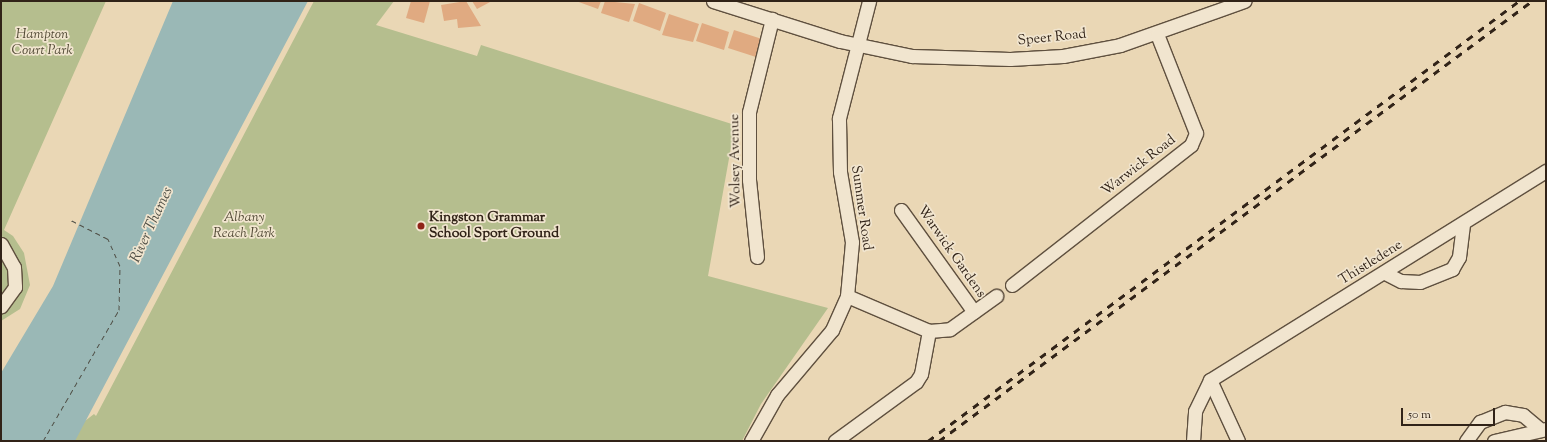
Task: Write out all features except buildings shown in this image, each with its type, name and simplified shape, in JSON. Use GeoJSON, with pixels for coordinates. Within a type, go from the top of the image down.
{"type":"FeatureCollection","features":[{"type":"Feature","properties":{"kind":"street","name":"Speer Road"},"geometry":{"type":"LineString","coordinates":[[713,1],[858,44],[912,56],[1010,59],[1062,56],[1120,45],[1157,34],[1244,1]]}},
{"type":"Feature","properties":{"kind":"street","name":"Summer Road"},"geometry":{"type":"LineString","coordinates":[[751,441],[777,395],[832,330],[847,296],[852,242],[837,147],[839,118],[869,1]]}},
{"type":"Feature","properties":{"kind":"street","name":"Wolsey Avenue"},"geometry":{"type":"LineString","coordinates":[[757,257],[749,180],[749,112],[772,19]]}},
{"type":"Feature","properties":{"kind":"street","name":"Warwick Road"},"geometry":{"type":"LineString","coordinates":[[1012,285],[1191,145],[1196,133],[1157,34]]}},
{"type":"Feature","properties":{"kind":"street","name":"Thistledene"},"geometry":{"type":"LineString","coordinates":[[1210,380],[1385,274],[1546,171]]}},
{"type":"Feature","properties":{"kind":"street","name":"Warwick Gardens"},"geometry":{"type":"LineString","coordinates":[[901,210],[974,312]]}},
{"type":"Feature","properties":{"kind":"street"},"geometry":{"type":"LineString","coordinates":[[1385,274],[1401,281],[1420,282],[1452,269],[1460,257],[1463,224]]}},
{"type":"Feature","properties":{"kind":"street"},"geometry":{"type":"LineString","coordinates":[[1,244],[14,267],[15,287],[1,306]]}},
{"type":"Feature","properties":{"kind":"street","name":"Warwick Gardens"},"geometry":{"type":"LineString","coordinates":[[847,296],[929,331],[950,329],[996,296]]}},
{"type":"Feature","properties":{"kind":"street"},"geometry":{"type":"LineString","coordinates":[[835,441],[916,382],[921,374],[929,331]]}},
{"type":"Feature","properties":{"kind":"street"},"geometry":{"type":"LineString","coordinates":[[1193,441],[1195,411],[1210,380]]}},
{"type":"Feature","properties":{"kind":"street"},"geometry":{"type":"LineString","coordinates":[[1210,380],[1238,441]]}},
{"type":"Feature","properties":{"kind":"street"},"geometry":{"type":"LineString","coordinates":[[1466,441],[1480,422],[1505,412],[1523,415],[1544,430]]}},
{"type":"Feature","properties":{"kind":"street"},"geometry":{"type":"LineString","coordinates":[[1494,441],[1544,430]]}},
{"type":"Feature","properties":{"kind":"green space","name":"Hampton Court Park"},"geometry":{"type":"Polygon","coordinates":[[[1,1],[106,1],[4,230],[13,236],[24,253],[30,285],[20,309],[1,321],[1,1]]]}},
{"type":"Feature","properties":{"kind":"green space","name":"Albany Reach Park"},"geometry":{"type":"Polygon","coordinates":[[[314,1],[394,1],[376,25],[477,56],[481,45],[735,125],[708,276],[828,308],[761,404],[742,441],[59,441],[94,414],[96,416],[314,1]]]}},
{"type":"Feature","properties":{"kind":"water","name":"River Thames"},"geometry":{"type":"Polygon","coordinates":[[[173,1],[308,1],[75,441],[1,441],[1,373],[53,286],[173,1]]]}},
{"type":"Feature","properties":{"kind":"ferry route"},"geometry":{"type":"LineString","coordinates":[[43,441],[119,310],[120,266],[108,239],[69,219]]}},
{"type":"Feature","properties":{"kind":"railway"},"geometry":{"type":"LineString","coordinates":[[928,441],[1519,1]]}},
{"type":"Feature","properties":{"kind":"railway"},"geometry":{"type":"LineString","coordinates":[[939,441],[1532,1]]}},
{"type":"Feature","properties":{"kind":"place","name":"Kingston Grammar School Sport Ground"},"geometry":{"type":"Point","coordinates":[421,226]}}]}
